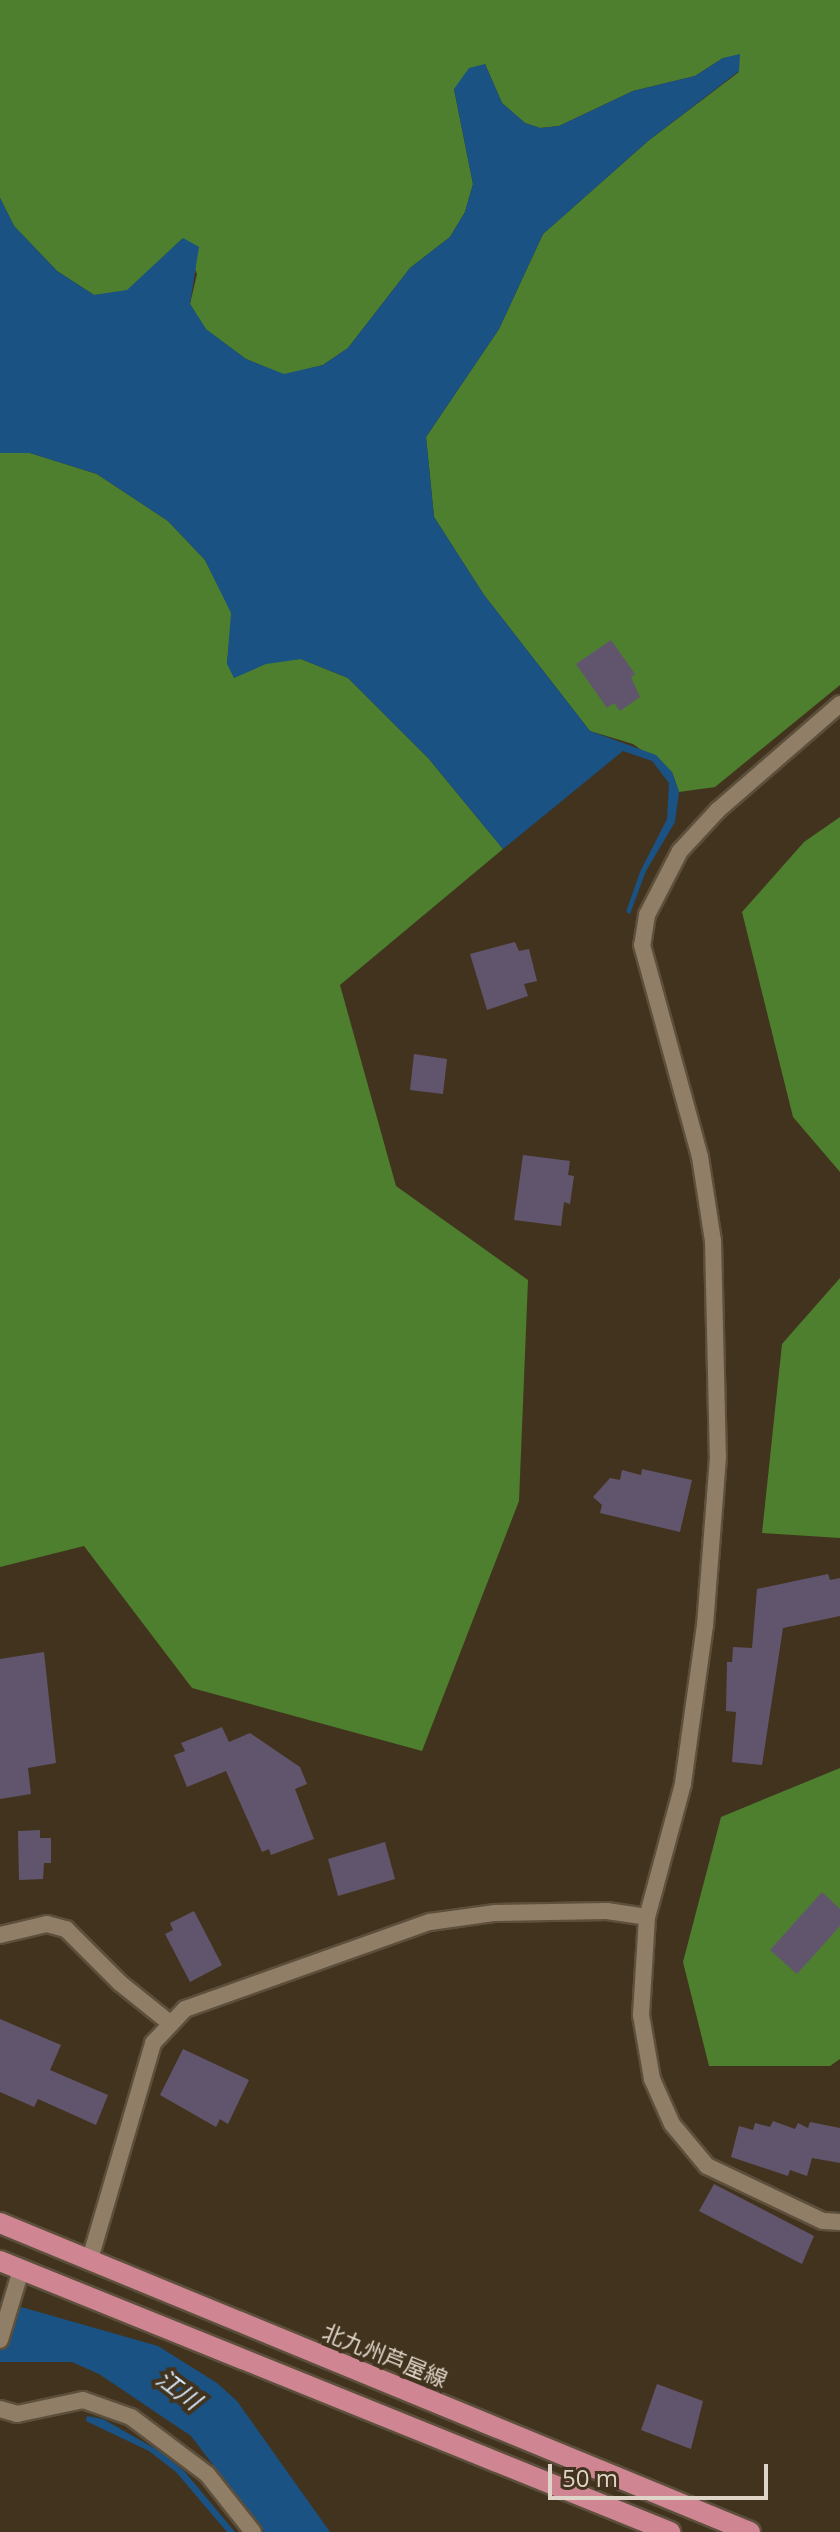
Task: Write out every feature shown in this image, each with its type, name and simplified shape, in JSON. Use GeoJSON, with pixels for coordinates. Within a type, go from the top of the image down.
{"type":"FeatureCollection","features":[{"type":"Feature","properties":{"kind":"main road","name":"北九州芦屋線"},"geometry":{"type":"LineString","coordinates":[[0,2223],[750,2532]]}},
{"type":"Feature","properties":{"kind":"main road"},"geometry":{"type":"LineString","coordinates":[[0,2261],[670,2532]]}},
{"type":"Feature","properties":{"kind":"street"},"geometry":{"type":"LineString","coordinates":[[840,704],[689,840],[647,915],[642,945],[700,1157],[713,1241],[718,1457],[705,1625],[683,1784],[647,1917],[641,2015],[652,2079],[672,2124],[707,2166],[823,2221],[840,2222]]}},
{"type":"Feature","properties":{"kind":"street"},"geometry":{"type":"LineString","coordinates":[[90,2259],[153,2043],[185,2009],[430,1922],[495,1913],[607,1911],[647,1917]]}},
{"type":"Feature","properties":{"kind":"street"},"geometry":{"type":"LineString","coordinates":[[0,1935],[47,1924],[66,1929],[120,1983],[171,2024]]}},
{"type":"Feature","properties":{"kind":"street"},"geometry":{"type":"LineString","coordinates":[[0,2340],[21,2270]]}},
{"type":"Feature","properties":{"kind":"street"},"geometry":{"type":"LineString","coordinates":[[0,2409],[17,2414],[83,2400],[131,2417],[207,2474],[253,2532]]}},
{"type":"Feature","properties":{"kind":"green space"},"geometry":{"type":"Polygon","coordinates":[[[0,0],[840,0],[840,685],[715,787],[679,792],[672,772],[633,744],[590,731],[484,595],[434,517],[426,437],[499,329],[543,234],[648,141],[739,72],[723,58],[695,76],[633,91],[559,126],[540,128],[525,123],[502,103],[485,64],[454,89],[473,184],[465,212],[450,237],[410,268],[348,348],[323,365],[284,375],[246,359],[206,330],[190,304],[197,274],[182,239],[127,291],[94,295],[57,271],[14,226],[0,198],[0,0]]]}},
{"type":"Feature","properties":{"kind":"green space"},"geometry":{"type":"Polygon","coordinates":[[[0,453],[30,453],[97,474],[168,521],[205,560],[232,613],[227,664],[301,659],[348,678],[429,759],[503,849],[340,985],[396,1186],[528,1280],[519,1501],[422,1751],[192,1688],[84,1546],[0,1567],[0,453]]]}},
{"type":"Feature","properties":{"kind":"green space"},"geometry":{"type":"Polygon","coordinates":[[[840,817],[840,1172],[793,1117],[742,912],[804,842],[840,817]]]}},
{"type":"Feature","properties":{"kind":"green space"},"geometry":{"type":"Polygon","coordinates":[[[840,1278],[840,1538],[762,1533],[782,1344],[840,1278]]]}},
{"type":"Feature","properties":{"kind":"green space"},"geometry":{"type":"Polygon","coordinates":[[[840,1768],[840,2059],[830,2066],[709,2066],[683,1962],[721,1817],[840,1768]]]}},
{"type":"Feature","properties":{"kind":"water"},"geometry":{"type":"Polygon","coordinates":[[[740,54],[739,71],[648,141],[543,234],[499,329],[426,437],[434,517],[484,595],[590,731],[656,755],[672,772],[679,792],[675,822],[646,871],[630,914],[626,912],[640,872],[667,819],[669,783],[652,761],[623,751],[503,849],[429,759],[348,678],[301,659],[266,664],[234,678],[227,664],[231,613],[205,560],[168,521],[97,474],[30,453],[0,453],[0,198],[14,226],[57,271],[94,295],[127,290],[183,238],[199,247],[190,304],[206,329],[246,359],[284,374],[323,365],[348,348],[410,268],[450,237],[465,212],[473,184],[454,89],[469,68],[485,64],[502,103],[525,123],[540,128],[559,126],[633,91],[695,76],[723,58],[740,54]]]}},
{"type":"Feature","properties":{"kind":"water","name":"江川"},"geometry":{"type":"Polygon","coordinates":[[[0,2301],[158,2346],[217,2383],[237,2401],[330,2532],[264,2532],[191,2436],[99,2374],[72,2362],[0,2362],[0,2301]]]}},
{"type":"Feature","properties":{"kind":"water"},"geometry":{"type":"Polygon","coordinates":[[[87,2416],[103,2419],[161,2452],[185,2472],[235,2532],[227,2532],[176,2472],[149,2451],[86,2421],[87,2416]]]}},
{"type":"Feature","properties":{"kind":"building"},"geometry":{"type":"Polygon","coordinates":[[[611,640],[635,674],[631,677],[640,697],[620,711],[614,703],[607,708],[576,664],[611,640]]]}},
{"type":"Feature","properties":{"kind":"building"},"geometry":{"type":"Polygon","coordinates":[[[515,942],[519,951],[529,949],[537,981],[524,984],[528,996],[487,1010],[470,954],[515,942]]]}},
{"type":"Feature","properties":{"kind":"building"},"geometry":{"type":"Polygon","coordinates":[[[414,1054],[447,1059],[443,1094],[410,1090],[414,1054]]]}},
{"type":"Feature","properties":{"kind":"building"},"geometry":{"type":"Polygon","coordinates":[[[523,1155],[570,1161],[568,1175],[574,1176],[570,1204],[564,1202],[561,1226],[514,1220],[523,1155]]]}},
{"type":"Feature","properties":{"kind":"building"},"geometry":{"type":"Polygon","coordinates":[[[642,1469],[692,1480],[680,1532],[600,1513],[602,1505],[593,1497],[610,1478],[620,1480],[622,1470],[641,1475],[642,1469]]]}},
{"type":"Feature","properties":{"kind":"building"},"geometry":{"type":"Polygon","coordinates":[[[828,1574],[830,1580],[840,1578],[840,1616],[783,1628],[762,1765],[732,1762],[736,1712],[726,1711],[727,1662],[732,1662],[733,1647],[752,1648],[757,1589],[828,1574]]]}},
{"type":"Feature","properties":{"kind":"building"},"geometry":{"type":"Polygon","coordinates":[[[44,1652],[56,1763],[28,1768],[31,1794],[0,1799],[0,1659],[44,1652]]]}},
{"type":"Feature","properties":{"kind":"building"},"geometry":{"type":"Polygon","coordinates":[[[222,1727],[229,1742],[250,1733],[300,1767],[307,1784],[295,1789],[314,1839],[271,1855],[269,1849],[262,1852],[226,1771],[187,1787],[174,1755],[185,1751],[181,1743],[222,1727]]]}},
{"type":"Feature","properties":{"kind":"building"},"geometry":{"type":"Polygon","coordinates":[[[40,1830],[40,1838],[51,1838],[51,1863],[44,1863],[43,1879],[19,1880],[18,1831],[40,1830]]]}},
{"type":"Feature","properties":{"kind":"building"},"geometry":{"type":"Polygon","coordinates":[[[385,1842],[395,1879],[338,1896],[328,1859],[385,1842]]]}},
{"type":"Feature","properties":{"kind":"building"},"geometry":{"type":"Polygon","coordinates":[[[822,1892],[840,1909],[840,1926],[797,1974],[770,1950],[822,1892]]]}},
{"type":"Feature","properties":{"kind":"building"},"geometry":{"type":"Polygon","coordinates":[[[194,1911],[222,1965],[190,1982],[165,1934],[173,1930],[170,1923],[194,1911]]]}},
{"type":"Feature","properties":{"kind":"building"},"geometry":{"type":"Polygon","coordinates":[[[0,2019],[61,2045],[50,2070],[108,2095],[96,2125],[38,2099],[34,2107],[0,2092],[0,2019]]]}},
{"type":"Feature","properties":{"kind":"building"},"geometry":{"type":"Polygon","coordinates":[[[183,2049],[249,2080],[228,2124],[220,2119],[216,2127],[160,2095],[183,2049]]]}},
{"type":"Feature","properties":{"kind":"building"},"geometry":{"type":"Polygon","coordinates":[[[773,2121],[795,2129],[798,2123],[808,2128],[810,2122],[840,2128],[840,2163],[812,2158],[807,2176],[790,2170],[788,2176],[731,2157],[739,2126],[753,2130],[755,2123],[770,2127],[773,2121]]]}},
{"type":"Feature","properties":{"kind":"building"},"geometry":{"type":"Polygon","coordinates":[[[714,2184],[814,2236],[802,2264],[699,2211],[714,2184]]]}},
{"type":"Feature","properties":{"kind":"building"},"geometry":{"type":"Polygon","coordinates":[[[657,2384],[703,2401],[691,2449],[641,2430],[657,2384]]]}}]}
